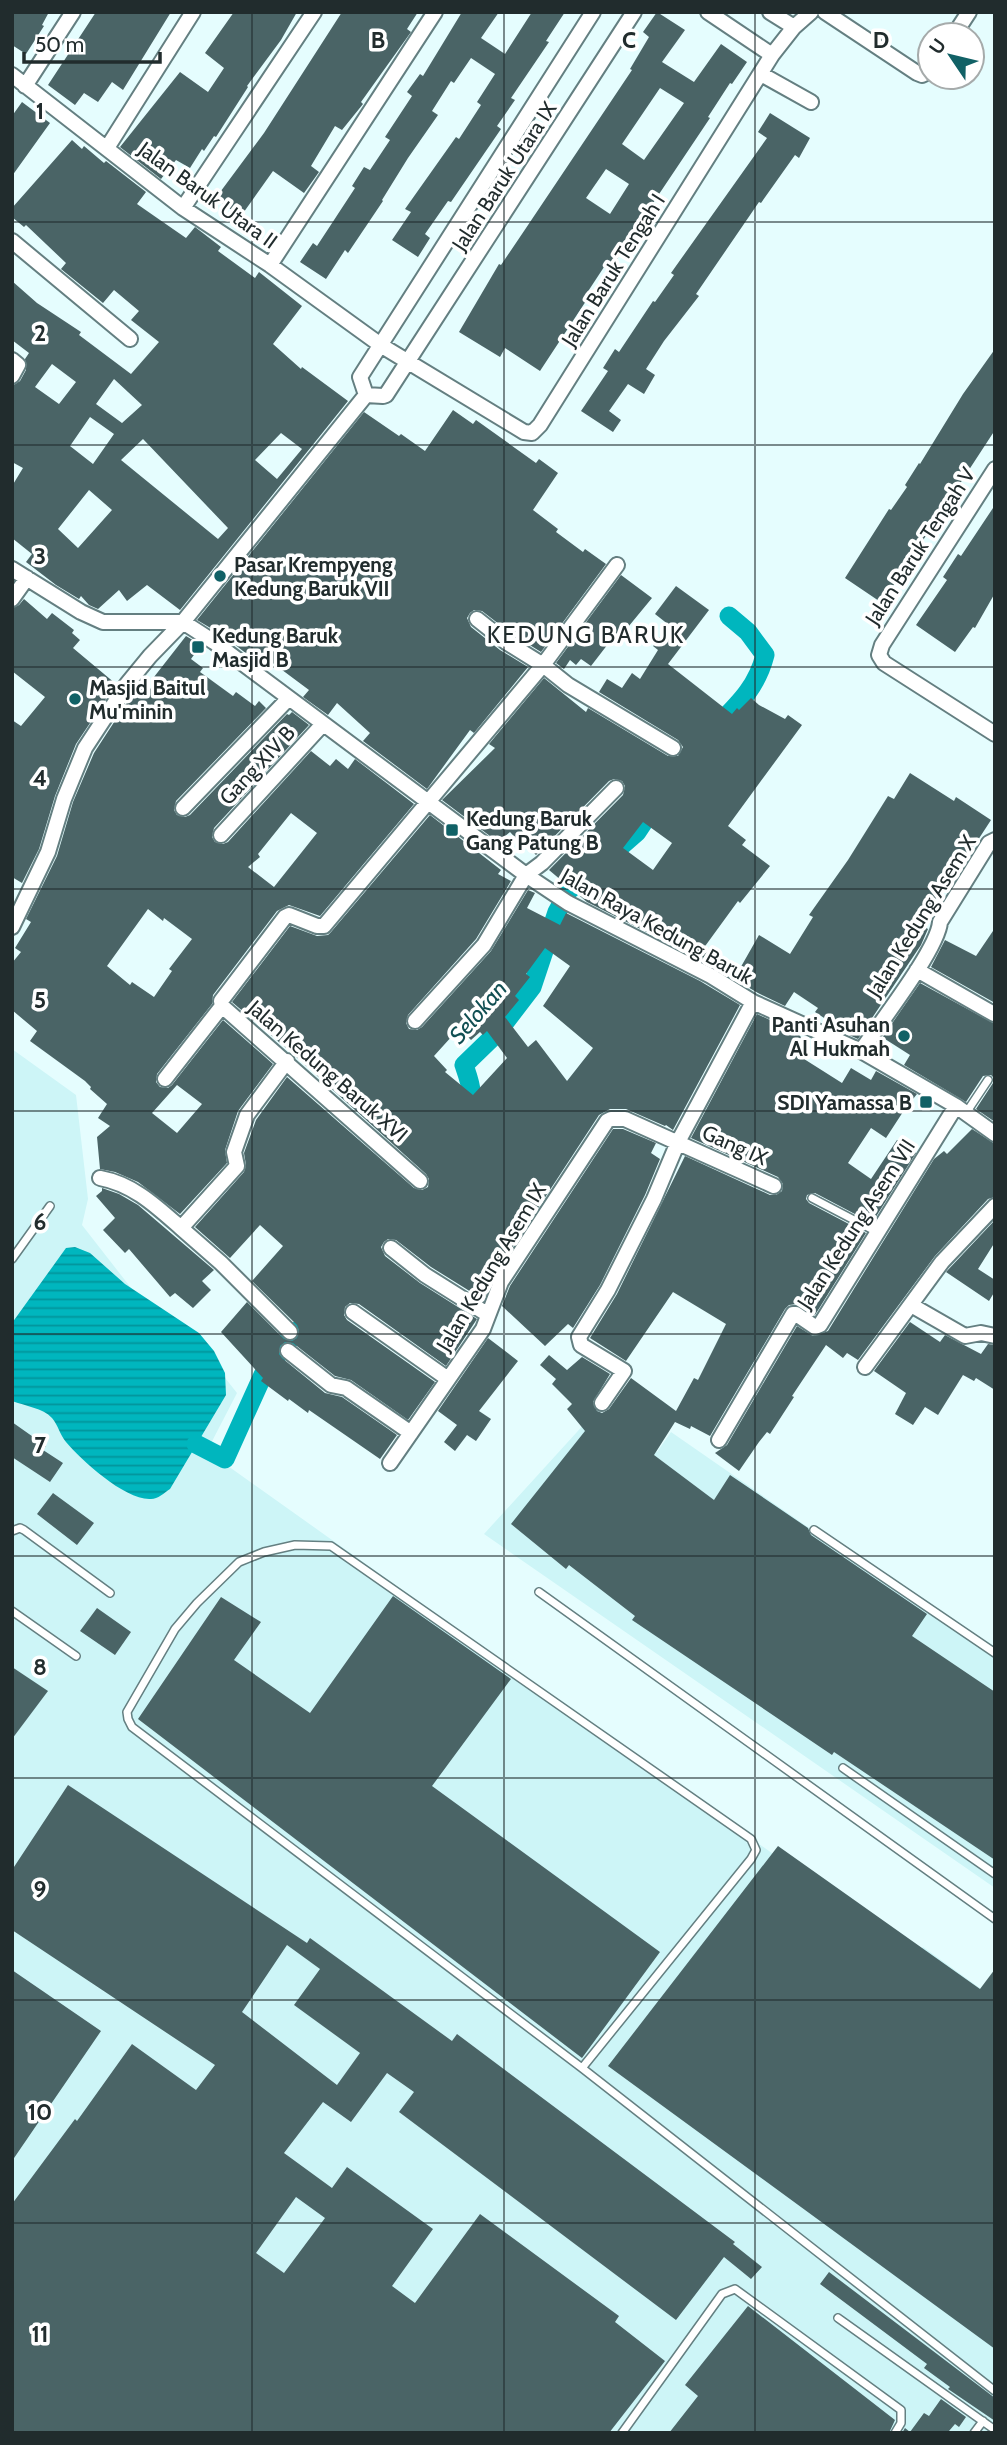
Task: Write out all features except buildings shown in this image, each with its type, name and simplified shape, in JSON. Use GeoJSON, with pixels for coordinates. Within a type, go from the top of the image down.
{"type":"FeatureCollection","features":[{"type":"Feature","properties":{"kind":"street"},"geometry":{"type":"LineString","coordinates":[[25,86],[73,12]]}},
{"type":"Feature","properties":{"kind":"street"},"geometry":{"type":"LineString","coordinates":[[107,148],[193,12]]}},
{"type":"Feature","properties":{"kind":"street"},"geometry":{"type":"LineString","coordinates":[[183,208],[314,12]]}},
{"type":"Feature","properties":{"kind":"street"},"geometry":{"type":"LineString","coordinates":[[270,265],[435,12]]}},
{"type":"Feature","properties":{"kind":"street","name":"Jalan Baruk Utara IX"},"geometry":{"type":"LineString","coordinates":[[593,12],[360,377],[366,395],[385,396],[634,12]]}},
{"type":"Feature","properties":{"kind":"street"},"geometry":{"type":"LineString","coordinates":[[708,12],[772,55]]}},
{"type":"Feature","properties":{"kind":"street"},"geometry":{"type":"LineString","coordinates":[[770,12],[794,27]]}},
{"type":"Feature","properties":{"kind":"street","name":"Jalan Baruk Tengah I"},"geometry":{"type":"LineString","coordinates":[[408,362],[524,432],[532,433],[540,425],[772,55],[794,27],[811,12]]}},
{"type":"Feature","properties":{"kind":"street"},"geometry":{"type":"LineString","coordinates":[[825,12],[916,72]]}},
{"type":"Feature","properties":{"kind":"street"},"geometry":{"type":"LineString","coordinates":[[761,74],[811,102]]}},
{"type":"Feature","properties":{"kind":"street","name":"Jalan Baruk Utara II"},"geometry":{"type":"LineString","coordinates":[[12,75],[183,208],[270,265],[408,362]]}},
{"type":"Feature","properties":{"kind":"street"},"geometry":{"type":"LineString","coordinates":[[12,241],[130,339]]}},
{"type":"Feature","properties":{"kind":"street"},"geometry":{"type":"LineString","coordinates":[[12,359],[18,365],[12,376]]}},
{"type":"Feature","properties":{"kind":"street"},"geometry":{"type":"LineString","coordinates":[[12,927],[48,852],[64,799],[85,748],[127,684],[183,622],[366,395]]}},
{"type":"Feature","properties":{"kind":"street","name":"Jalan Baruk Tengah V"},"geometry":{"type":"LineString","coordinates":[[995,469],[881,645],[879,655],[884,663],[995,734]]}},
{"type":"Feature","properties":{"kind":"street"},"geometry":{"type":"LineString","coordinates":[[429,802],[543,665],[617,565]]}},
{"type":"Feature","properties":{"kind":"street"},"geometry":{"type":"LineString","coordinates":[[12,569],[81,612],[103,622],[183,622]]}},
{"type":"Feature","properties":{"kind":"street"},"geometry":{"type":"LineString","coordinates":[[12,599],[27,578]]}},
{"type":"Feature","properties":{"kind":"street"},"geometry":{"type":"LineString","coordinates":[[477,619],[568,685],[673,748]]}},
{"type":"Feature","properties":{"kind":"street","name":"Jalan Raya Kedung Baruk"},"geometry":{"type":"LineString","coordinates":[[183,622],[214,642],[526,876],[564,900],[711,976],[753,1003],[861,1051],[961,1109],[995,1134]]}},
{"type":"Feature","properties":{"kind":"street"},"geometry":{"type":"LineString","coordinates":[[183,808],[289,698]]}},
{"type":"Feature","properties":{"kind":"street","name":"Gang XIV B"},"geometry":{"type":"LineString","coordinates":[[221,835],[323,724]]}},
{"type":"Feature","properties":{"kind":"street"},"geometry":{"type":"LineString","coordinates":[[415,1020],[484,945],[526,876],[615,788]]}},
{"type":"Feature","properties":{"kind":"street","name":"Jalan Kedung Baruk XVI"},"geometry":{"type":"LineString","coordinates":[[421,1181],[222,1006],[221,1001],[285,917],[289,915],[324,926],[429,802]]}},
{"type":"Feature","properties":{"kind":"street","name":"Jalan Kedung Asem X"},"geometry":{"type":"LineString","coordinates":[[861,1051],[917,970],[939,932],[940,922],[989,843],[995,839]]}},
{"type":"Feature","properties":{"kind":"street"},"geometry":{"type":"LineString","coordinates":[[917,970],[994,1014]]}},
{"type":"Feature","properties":{"kind":"street"},"geometry":{"type":"LineString","coordinates":[[602,1403],[624,1371],[581,1345],[579,1337],[608,1290],[654,1199],[678,1142],[753,1003]]}},
{"type":"Feature","properties":{"kind":"street"},"geometry":{"type":"LineString","coordinates":[[165,1079],[222,1006]]}},
{"type":"Feature","properties":{"kind":"street"},"geometry":{"type":"LineString","coordinates":[[181,1228],[237,1166],[234,1152],[247,1115],[286,1061]]}},
{"type":"Feature","properties":{"kind":"street","name":"Jalan Kedung Asem VII"},"geometry":{"type":"LineString","coordinates":[[719,1440],[793,1314],[818,1327],[877,1232],[961,1109]]}},
{"type":"Feature","properties":{"kind":"street","name":"Jalan Kedung Asem IX"},"geometry":{"type":"LineString","coordinates":[[390,1463],[483,1329],[501,1282],[607,1121],[625,1119],[678,1142]]}},
{"type":"Feature","properties":{"kind":"street","name":"Gang IX"},"geometry":{"type":"LineString","coordinates":[[678,1142],[774,1186]]}},
{"type":"Feature","properties":{"kind":"street"},"geometry":{"type":"LineString","coordinates":[[100,1178],[121,1184],[150,1200],[221,1263],[290,1332]]}},
{"type":"Feature","properties":{"kind":"street"},"geometry":{"type":"LineString","coordinates":[[865,1367],[942,1262],[995,1206]]}},
{"type":"Feature","properties":{"kind":"street"},"geometry":{"type":"LineString","coordinates":[[391,1248],[425,1275],[487,1314]]}},
{"type":"Feature","properties":{"kind":"street"},"geometry":{"type":"LineString","coordinates":[[911,1305],[965,1336],[981,1333],[995,1336]]}},
{"type":"Feature","properties":{"kind":"street"},"geometry":{"type":"LineString","coordinates":[[353,1312],[448,1380]]}},
{"type":"Feature","properties":{"kind":"street"},"geometry":{"type":"LineString","coordinates":[[288,1351],[331,1385],[346,1388],[411,1433]]}},
{"type":"Feature","properties":{"kind":"lane"},"geometry":{"type":"LineString","coordinates":[[961,1109],[988,1080]]}},
{"type":"Feature","properties":{"kind":"lane"},"geometry":{"type":"LineString","coordinates":[[811,1198],[877,1232]]}},
{"type":"Feature","properties":{"kind":"lane"},"geometry":{"type":"LineString","coordinates":[[12,1259],[50,1206]]}},
{"type":"Feature","properties":{"kind":"lane"},"geometry":{"type":"LineString","coordinates":[[12,1531],[20,1528],[24,1530],[110,1593]]}},
{"type":"Feature","properties":{"kind":"lane"},"geometry":{"type":"LineString","coordinates":[[814,1530],[995,1653]]}},
{"type":"Feature","properties":{"kind":"lane"},"geometry":{"type":"LineString","coordinates":[[582,2068],[751,1859],[756,1850],[751,1839],[331,1546],[295,1545],[264,1552],[239,1562],[175,1629],[127,1712],[132,1727],[582,2068],[995,2391]]}},
{"type":"Feature","properties":{"kind":"lane"},"geometry":{"type":"LineString","coordinates":[[539,1592],[995,1919]]}},
{"type":"Feature","properties":{"kind":"lane"},"geometry":{"type":"LineString","coordinates":[[12,1611],[76,1656]]}},
{"type":"Feature","properties":{"kind":"lane"},"geometry":{"type":"LineString","coordinates":[[843,1768],[995,1874]]}},
{"type":"Feature","properties":{"kind":"lane"},"geometry":{"type":"LineString","coordinates":[[622,2433],[722,2294],[735,2289],[901,2410],[901,2423],[895,2433]]}},
{"type":"Feature","properties":{"kind":"lane"},"geometry":{"type":"LineString","coordinates":[[838,2318],[995,2430]]}},
{"type":"Feature","properties":{"kind":"lane"},"geometry":{"type":"LineString","coordinates":[[974,2433],[983,2421]]}},
{"type":"Feature","properties":{"kind":"shaded area"},"geometry":{"type":"Polygon","coordinates":[[[12,1049],[76,1095],[88,1199],[82,1225],[142,1302],[192,1336],[237,1393],[207,1451],[915,1955],[923,1947],[995,1999],[995,2433],[12,2433],[12,1049]]]}},
{"type":"Feature","properties":{"kind":"shaded area"},"geometry":{"type":"Polygon","coordinates":[[[597,1410],[657,1452],[671,1432],[995,1657],[995,1888],[484,1534],[597,1410]]]}},
{"type":"Feature","properties":{"kind":"water"},"geometry":{"type":"Polygon","coordinates":[[[75,1247],[90,1253],[125,1284],[199,1333],[214,1351],[225,1373],[226,1395],[170,1489],[156,1498],[141,1498],[117,1487],[73,1450],[48,1415],[12,1401],[12,1323],[66,1248],[75,1247]]]}},
{"type":"Feature","properties":{"kind":"waterway","name":"Selokan"},"geometry":{"type":"LineString","coordinates":[[711,732],[751,688],[765,655],[748,632],[729,616]]}},
{"type":"Feature","properties":{"kind":"waterway","name":"Selokan"},"geometry":{"type":"LineString","coordinates":[[613,853],[637,832],[657,802]]}},
{"type":"Feature","properties":{"kind":"waterway","name":"Selokan"},"geometry":{"type":"LineString","coordinates":[[462,1118],[471,1098],[464,1065],[496,1034],[532,987],[557,912],[569,890],[590,873]]}},
{"type":"Feature","properties":{"kind":"waterway","name":"Selokan"},"geometry":{"type":"LineString","coordinates":[[196,1444],[225,1459],[263,1375],[287,1342],[318,1311]]}},
{"type":"Feature","properties":{"kind":"place","name":"Pasar Krempyeng Kedung Baruk VII"},"geometry":{"type":"Point","coordinates":[220,576]}},
{"type":"Feature","properties":{"kind":"place","name":"Kedung Baruk Masjid B"},"geometry":{"type":"Point","coordinates":[198,647]}},
{"type":"Feature","properties":{"kind":"place","name":"Masjid Baitul Mu'minin"},"geometry":{"type":"Point","coordinates":[75,699]}},
{"type":"Feature","properties":{"kind":"place","name":"Kedung Baruk Gang Patung B"},"geometry":{"type":"Point","coordinates":[452,830]}},
{"type":"Feature","properties":{"kind":"place","name":"Panti Asuhan Al Hukmah"},"geometry":{"type":"Point","coordinates":[904,1036]}},
{"type":"Feature","properties":{"kind":"place","name":"SDI Yamassa B"},"geometry":{"type":"Point","coordinates":[926,1102]}},
{"type":"Feature","properties":{"kind":"district","name":"KEDUNG BARUK"},"geometry":{"type":"Point","coordinates":[586,634]}}]}
